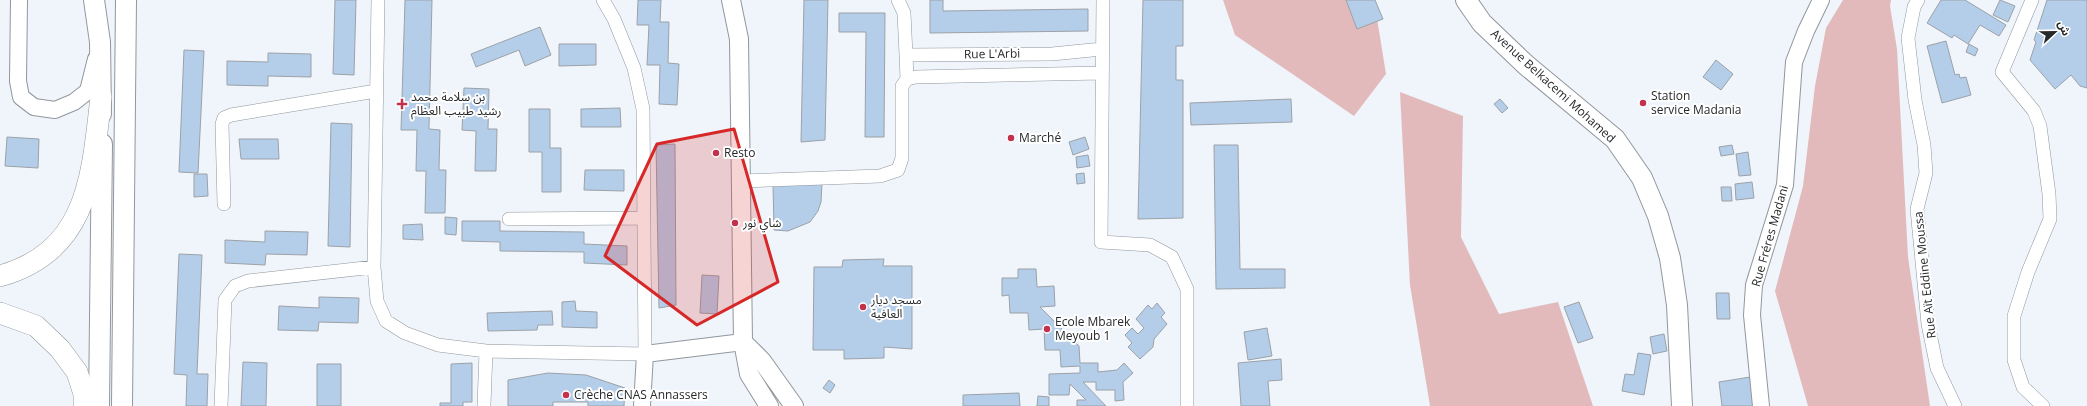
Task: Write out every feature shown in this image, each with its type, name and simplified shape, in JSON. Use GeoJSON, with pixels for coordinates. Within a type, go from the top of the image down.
{"type":"FeatureCollection","features":[{"type":"Feature","properties":{"kind":"highway"},"geometry":{"type":"LineString","coordinates":[[0,276],[28,266],[54,248],[72,226],[84,198],[93,167],[101,97]]}},
{"type":"Feature","properties":{"kind":"highway"},"geometry":{"type":"LineString","coordinates":[[0,313],[36,326],[60,349],[77,372],[84,394],[84,406]]}},
{"type":"Feature","properties":{"kind":"main road"},"geometry":{"type":"LineString","coordinates":[[94,0],[100,42],[101,97],[100,406]]}},
{"type":"Feature","properties":{"kind":"main road"},"geometry":{"type":"LineString","coordinates":[[122,406],[126,0]]}},
{"type":"Feature","properties":{"kind":"main road"},"geometry":{"type":"LineString","coordinates":[[732,0],[739,40],[743,342],[749,374],[770,406]]}},
{"type":"Feature","properties":{"kind":"main road","name":"Avenue Belkacemi Mohamed"},"geometry":{"type":"LineString","coordinates":[[1466,0],[1482,23],[1504,44],[1615,139],[1642,178],[1658,216],[1670,258],[1677,305],[1682,406]]}},
{"type":"Feature","properties":{"kind":"main road"},"geometry":{"type":"LineString","coordinates":[[743,342],[762,361],[794,406]]}},
{"type":"Feature","properties":{"kind":"street"},"geometry":{"type":"LineString","coordinates":[[19,0],[18,81],[21,97],[34,106],[55,110],[74,102],[88,91],[100,42]]}},
{"type":"Feature","properties":{"kind":"street"},"geometry":{"type":"LineString","coordinates":[[378,0],[374,267],[377,301],[386,321],[405,333],[438,345],[486,351],[645,354],[743,342]]}},
{"type":"Feature","properties":{"kind":"street"},"geometry":{"type":"LineString","coordinates":[[603,0],[614,19],[634,68],[644,109],[643,218],[645,354],[642,406]]}},
{"type":"Feature","properties":{"kind":"street"},"geometry":{"type":"LineString","coordinates":[[741,181],[880,176],[898,170],[902,158],[902,86],[906,79],[904,13],[898,0]]}},
{"type":"Feature","properties":{"kind":"street"},"geometry":{"type":"LineString","coordinates":[[1103,0],[1101,242],[1150,245],[1172,257],[1187,289],[1187,406]]}},
{"type":"Feature","properties":{"kind":"street","name":"Rue Fréres Madani"},"geometry":{"type":"LineString","coordinates":[[1761,406],[1752,315],[1754,285],[1785,185],[1794,62],[1806,31],[1821,0]]}},
{"type":"Feature","properties":{"kind":"street","name":"Rue Aït Eddine Moussa"},"geometry":{"type":"LineString","coordinates":[[1918,0],[1914,7],[1908,38],[1915,100],[1924,145],[1926,173],[1917,208],[1928,324],[1937,368],[1955,406]]}},
{"type":"Feature","properties":{"kind":"street"},"geometry":{"type":"LineString","coordinates":[[2032,0],[2002,72],[2034,111],[2040,126],[2049,194],[2050,219],[2028,272],[2014,316],[2014,360],[2023,387],[2043,406]]}},
{"type":"Feature","properties":{"kind":"street","name":"Rue L'Arbi"},"geometry":{"type":"LineString","coordinates":[[906,55],[1052,54],[1102,49]]}},
{"type":"Feature","properties":{"kind":"street"},"geometry":{"type":"LineString","coordinates":[[906,79],[916,77],[1102,73]]}},
{"type":"Feature","properties":{"kind":"street"},"geometry":{"type":"LineString","coordinates":[[224,204],[222,124],[224,118],[231,115],[376,91]]}},
{"type":"Feature","properties":{"kind":"street"},"geometry":{"type":"LineString","coordinates":[[509,219],[643,218]]}},
{"type":"Feature","properties":{"kind":"street"},"geometry":{"type":"LineString","coordinates":[[221,406],[225,300],[235,286],[248,281],[374,267]]}},
{"type":"Feature","properties":{"kind":"street"},"geometry":{"type":"LineString","coordinates":[[484,406],[486,351]]}},
{"type":"Feature","properties":{"kind":"highlighted area"},"geometry":{"type":"Polygon","coordinates":[[[734,129],[778,282],[697,325],[605,256],[657,144],[734,129]]]}},
{"type":"Feature","properties":{"kind":"shaded area"},"geometry":{"type":"Polygon","coordinates":[[[1223,0],[1374,0],[1386,74],[1354,116],[1235,35],[1223,0]]]}},
{"type":"Feature","properties":{"kind":"shaded area"},"geometry":{"type":"Polygon","coordinates":[[[1843,0],[1891,0],[1890,6],[1897,49],[1908,257],[1930,406],[1808,406],[1775,291],[1803,186],[1815,86],[1826,28],[1843,0]]]}},
{"type":"Feature","properties":{"kind":"shaded area"},"geometry":{"type":"Polygon","coordinates":[[[1400,92],[1463,116],[1461,237],[1499,314],[1558,302],[1593,406],[1430,406],[1410,285],[1400,92]]]}},
{"type":"Feature","properties":{"kind":"building"},"geometry":{"type":"Polygon","coordinates":[[[335,0],[356,0],[354,75],[333,74],[335,0]]]}},
{"type":"Feature","properties":{"kind":"building"},"geometry":{"type":"Polygon","coordinates":[[[405,0],[432,0],[429,129],[440,130],[439,170],[446,170],[445,213],[425,213],[426,171],[416,171],[417,130],[401,130],[405,0]]]}},
{"type":"Feature","properties":{"kind":"building"},"geometry":{"type":"Polygon","coordinates":[[[638,0],[661,0],[660,22],[669,22],[668,63],[679,64],[677,105],[659,104],[660,65],[647,65],[649,25],[637,25],[638,0]]]}},
{"type":"Feature","properties":{"kind":"building"},"geometry":{"type":"Polygon","coordinates":[[[804,0],[828,0],[825,140],[801,142],[804,0]]]}},
{"type":"Feature","properties":{"kind":"building"},"geometry":{"type":"Polygon","coordinates":[[[930,0],[943,0],[943,11],[1088,9],[1088,31],[930,33],[930,0]]]}},
{"type":"Feature","properties":{"kind":"building"},"geometry":{"type":"Polygon","coordinates":[[[1143,0],[1183,0],[1183,46],[1176,46],[1176,80],[1183,80],[1183,218],[1138,219],[1143,0]]]}},
{"type":"Feature","properties":{"kind":"building"},"geometry":{"type":"Polygon","coordinates":[[[1346,0],[1375,0],[1383,19],[1357,29],[1346,0]]]}},
{"type":"Feature","properties":{"kind":"building"},"geometry":{"type":"Polygon","coordinates":[[[1941,0],[1965,0],[2006,25],[1999,36],[1980,25],[1968,44],[1954,35],[1952,38],[1927,23],[1941,0]]]}},
{"type":"Feature","properties":{"kind":"building"},"geometry":{"type":"Polygon","coordinates":[[[2000,0],[2015,6],[2008,22],[1993,15],[2000,0]]]}},
{"type":"Feature","properties":{"kind":"building"},"geometry":{"type":"Polygon","coordinates":[[[2047,0],[2087,0],[2087,88],[2080,86],[2071,75],[2055,89],[2030,60],[2036,42],[2034,40],[2047,0]]]}},
{"type":"Feature","properties":{"kind":"building"},"geometry":{"type":"Polygon","coordinates":[[[839,13],[885,13],[884,137],[865,137],[866,32],[839,32],[839,13]]]}},
{"type":"Feature","properties":{"kind":"building"},"geometry":{"type":"Polygon","coordinates":[[[540,27],[551,55],[525,66],[519,50],[476,67],[471,54],[540,27]]]}},
{"type":"Feature","properties":{"kind":"building"},"geometry":{"type":"Polygon","coordinates":[[[1946,41],[1955,75],[1959,74],[1960,78],[1966,77],[1971,95],[1942,103],[1927,46],[1946,41]]]}},
{"type":"Feature","properties":{"kind":"building"},"geometry":{"type":"Polygon","coordinates":[[[559,44],[596,44],[596,65],[559,66],[559,44]]]}},
{"type":"Feature","properties":{"kind":"building"},"geometry":{"type":"Polygon","coordinates":[[[1969,44],[1978,49],[1975,56],[1966,52],[1969,44]]]}},
{"type":"Feature","properties":{"kind":"building"},"geometry":{"type":"Polygon","coordinates":[[[184,50],[204,51],[198,173],[179,172],[184,50]]]}},
{"type":"Feature","properties":{"kind":"building"},"geometry":{"type":"Polygon","coordinates":[[[268,53],[311,54],[311,77],[268,76],[268,86],[227,85],[227,61],[268,62],[268,53]]]}},
{"type":"Feature","properties":{"kind":"building"},"geometry":{"type":"Polygon","coordinates":[[[1716,60],[1733,74],[1721,90],[1703,77],[1716,60]]]}},
{"type":"Feature","properties":{"kind":"building"},"geometry":{"type":"Polygon","coordinates":[[[464,88],[489,89],[488,129],[497,129],[496,171],[475,171],[476,131],[462,130],[464,88]]]}},
{"type":"Feature","properties":{"kind":"building"},"geometry":{"type":"Polygon","coordinates":[[[1291,99],[1292,122],[1191,125],[1190,103],[1291,99]]]}},
{"type":"Feature","properties":{"kind":"building"},"geometry":{"type":"Polygon","coordinates":[[[1500,99],[1508,108],[1502,113],[1494,104],[1500,99]]]}},
{"type":"Feature","properties":{"kind":"building"},"geometry":{"type":"Polygon","coordinates":[[[620,108],[621,127],[581,127],[581,109],[620,108]]]}},
{"type":"Feature","properties":{"kind":"building"},"geometry":{"type":"Polygon","coordinates":[[[529,109],[550,109],[550,148],[561,148],[561,192],[542,192],[542,152],[529,152],[529,109]]]}},
{"type":"Feature","properties":{"kind":"building"},"geometry":{"type":"Polygon","coordinates":[[[331,123],[352,124],[350,247],[328,246],[331,123]]]}},
{"type":"Feature","properties":{"kind":"building"},"geometry":{"type":"Polygon","coordinates":[[[7,137],[39,139],[38,168],[5,166],[7,137]]]}},
{"type":"Feature","properties":{"kind":"building"},"geometry":{"type":"Polygon","coordinates":[[[1085,137],[1089,149],[1073,155],[1069,142],[1085,137]]]}},
{"type":"Feature","properties":{"kind":"building"},"geometry":{"type":"Polygon","coordinates":[[[239,139],[278,139],[279,159],[241,159],[239,139]]]}},
{"type":"Feature","properties":{"kind":"building"},"geometry":{"type":"Polygon","coordinates":[[[675,144],[676,305],[659,308],[656,145],[675,144]]]}},
{"type":"Feature","properties":{"kind":"building"},"geometry":{"type":"Polygon","coordinates":[[[1214,145],[1238,145],[1240,269],[1285,269],[1285,288],[1216,289],[1214,145]]]}},
{"type":"Feature","properties":{"kind":"building"},"geometry":{"type":"Polygon","coordinates":[[[1732,145],[1734,154],[1721,156],[1719,147],[1732,145]]]}},
{"type":"Feature","properties":{"kind":"building"},"geometry":{"type":"Polygon","coordinates":[[[1748,152],[1751,175],[1739,176],[1736,154],[1748,152]]]}},
{"type":"Feature","properties":{"kind":"building"},"geometry":{"type":"Polygon","coordinates":[[[1088,155],[1090,166],[1077,168],[1076,157],[1088,155]]]}},
{"type":"Feature","properties":{"kind":"building"},"geometry":{"type":"Polygon","coordinates":[[[585,170],[624,170],[624,191],[584,190],[585,170]]]}},
{"type":"Feature","properties":{"kind":"building"},"geometry":{"type":"Polygon","coordinates":[[[1084,173],[1085,183],[1077,184],[1076,174],[1084,173]]]}},
{"type":"Feature","properties":{"kind":"building"},"geometry":{"type":"Polygon","coordinates":[[[194,174],[207,174],[208,196],[194,197],[194,174]]]}},
{"type":"Feature","properties":{"kind":"building"},"geometry":{"type":"Polygon","coordinates":[[[1752,182],[1754,198],[1736,200],[1735,184],[1752,182]]]}},
{"type":"Feature","properties":{"kind":"building"},"geometry":{"type":"Polygon","coordinates":[[[773,183],[822,183],[821,202],[818,211],[810,222],[788,231],[774,230],[773,183]]]}},
{"type":"Feature","properties":{"kind":"building"},"geometry":{"type":"Polygon","coordinates":[[[1721,187],[1731,187],[1732,201],[1722,201],[1721,187]]]}},
{"type":"Feature","properties":{"kind":"building"},"geometry":{"type":"Polygon","coordinates":[[[445,217],[457,218],[456,235],[445,234],[445,217]]]}},
{"type":"Feature","properties":{"kind":"building"},"geometry":{"type":"Polygon","coordinates":[[[462,221],[500,221],[500,231],[584,232],[584,244],[627,246],[627,265],[584,263],[584,252],[500,251],[500,242],[462,241],[462,221]]]}},
{"type":"Feature","properties":{"kind":"building"},"geometry":{"type":"Polygon","coordinates":[[[422,224],[423,240],[403,239],[403,225],[422,224]]]}},
{"type":"Feature","properties":{"kind":"building"},"geometry":{"type":"Polygon","coordinates":[[[265,231],[308,232],[307,255],[266,254],[265,265],[225,263],[225,240],[265,242],[265,231]]]}},
{"type":"Feature","properties":{"kind":"building"},"geometry":{"type":"Polygon","coordinates":[[[179,254],[202,255],[197,374],[208,374],[207,406],[186,406],[187,375],[174,374],[179,254]]]}},
{"type":"Feature","properties":{"kind":"building","name":"مسجد ديار العافية"},"geometry":{"type":"Polygon","coordinates":[[[884,259],[883,266],[912,266],[912,349],[884,347],[884,358],[844,359],[844,350],[813,350],[814,267],[842,267],[843,260],[884,259]]]}},
{"type":"Feature","properties":{"kind":"building"},"geometry":{"type":"Polygon","coordinates":[[[1018,269],[1036,269],[1037,287],[1054,286],[1055,306],[1040,307],[1079,346],[1080,363],[1098,363],[1098,372],[1117,370],[1124,363],[1133,373],[1123,382],[1124,400],[1115,401],[1115,390],[1096,390],[1096,382],[1083,382],[1106,406],[1077,406],[1077,400],[1086,400],[1070,384],[1069,395],[1049,395],[1049,374],[1080,373],[1080,366],[1061,367],[1060,350],[1045,350],[1044,329],[1029,330],[1028,313],[1010,313],[1009,295],[1002,296],[1002,278],[1018,278],[1018,269]]]}},
{"type":"Feature","properties":{"kind":"building"},"geometry":{"type":"Polygon","coordinates":[[[702,275],[719,276],[717,314],[700,313],[702,275]]]}},
{"type":"Feature","properties":{"kind":"building"},"geometry":{"type":"Polygon","coordinates":[[[1716,293],[1729,293],[1730,319],[1717,319],[1716,293]]]}},
{"type":"Feature","properties":{"kind":"building"},"geometry":{"type":"Polygon","coordinates":[[[319,297],[359,298],[358,323],[319,322],[318,331],[278,330],[279,306],[319,308],[319,297]]]}},
{"type":"Feature","properties":{"kind":"building"},"geometry":{"type":"Polygon","coordinates":[[[575,301],[576,311],[597,312],[597,328],[562,327],[562,302],[575,301]]]}},
{"type":"Feature","properties":{"kind":"building"},"geometry":{"type":"Polygon","coordinates":[[[1579,302],[1593,338],[1578,343],[1564,307],[1579,302]]]}},
{"type":"Feature","properties":{"kind":"building"},"geometry":{"type":"Polygon","coordinates":[[[1157,303],[1165,313],[1161,317],[1167,324],[1154,339],[1153,347],[1140,359],[1128,347],[1132,343],[1125,335],[1132,328],[1138,334],[1144,328],[1136,319],[1148,305],[1152,309],[1157,303]]]}},
{"type":"Feature","properties":{"kind":"building"},"geometry":{"type":"Polygon","coordinates":[[[552,311],[553,325],[538,325],[537,330],[488,331],[487,313],[552,311]]]}},
{"type":"Feature","properties":{"kind":"building"},"geometry":{"type":"Polygon","coordinates":[[[1267,328],[1272,356],[1248,360],[1244,332],[1267,328]]]}},
{"type":"Feature","properties":{"kind":"building"},"geometry":{"type":"Polygon","coordinates":[[[1664,334],[1667,351],[1653,354],[1650,337],[1664,334]]]}},
{"type":"Feature","properties":{"kind":"building"},"geometry":{"type":"Polygon","coordinates":[[[1638,353],[1651,355],[1644,395],[1622,391],[1625,374],[1634,375],[1638,353]]]}},
{"type":"Feature","properties":{"kind":"building"},"geometry":{"type":"Polygon","coordinates":[[[1281,359],[1282,380],[1268,381],[1270,406],[1241,406],[1238,363],[1281,359]]]}},
{"type":"Feature","properties":{"kind":"building"},"geometry":{"type":"Polygon","coordinates":[[[243,362],[267,363],[266,406],[241,406],[243,362]]]}},
{"type":"Feature","properties":{"kind":"building"},"geometry":{"type":"Polygon","coordinates":[[[472,363],[472,402],[463,402],[463,406],[440,406],[440,403],[451,403],[451,364],[472,363]]]}},
{"type":"Feature","properties":{"kind":"building"},"geometry":{"type":"Polygon","coordinates":[[[317,364],[341,364],[341,406],[317,406],[317,364]]]}},
{"type":"Feature","properties":{"kind":"building","name":"Crèche CNAS Annassers"},"geometry":{"type":"Polygon","coordinates":[[[548,373],[586,375],[625,388],[624,406],[588,406],[588,402],[553,402],[553,406],[508,406],[508,380],[548,373]]]}},
{"type":"Feature","properties":{"kind":"building"},"geometry":{"type":"Polygon","coordinates":[[[1750,377],[1754,406],[1722,406],[1719,382],[1750,377]]]}},
{"type":"Feature","properties":{"kind":"building"},"geometry":{"type":"Polygon","coordinates":[[[829,380],[835,385],[830,393],[823,388],[829,380]]]}},
{"type":"Feature","properties":{"kind":"building"},"geometry":{"type":"Polygon","coordinates":[[[1019,393],[1020,406],[963,406],[963,395],[1019,393]]]}},
{"type":"Feature","properties":{"kind":"building"},"geometry":{"type":"Polygon","coordinates":[[[1038,396],[1049,397],[1049,406],[1037,406],[1038,396]]]}},
{"type":"Feature","properties":{"kind":"place","name":"Station service Madania"},"geometry":{"type":"Point","coordinates":[1643,103]}},
{"type":"Feature","properties":{"kind":"place","name":"بن سلامة محمد رشيد طبيب العظام"},"geometry":{"type":"Point","coordinates":[402,104]}},
{"type":"Feature","properties":{"kind":"place","name":"Marché"},"geometry":{"type":"Point","coordinates":[1011,138]}},
{"type":"Feature","properties":{"kind":"place","name":"Resto"},"geometry":{"type":"Point","coordinates":[716,153]}},
{"type":"Feature","properties":{"kind":"place","name":"شاي نور"},"geometry":{"type":"Point","coordinates":[735,223]}},
{"type":"Feature","properties":{"kind":"place","name":"مسجد ديار العافية"},"geometry":{"type":"Point","coordinates":[863,307]}},
{"type":"Feature","properties":{"kind":"place","name":"Ecole Mbarek Meyoub 1"},"geometry":{"type":"Point","coordinates":[1047,329]}},
{"type":"Feature","properties":{"kind":"place","name":"Crèche CNAS Annassers"},"geometry":{"type":"Point","coordinates":[566,395]}}]}
